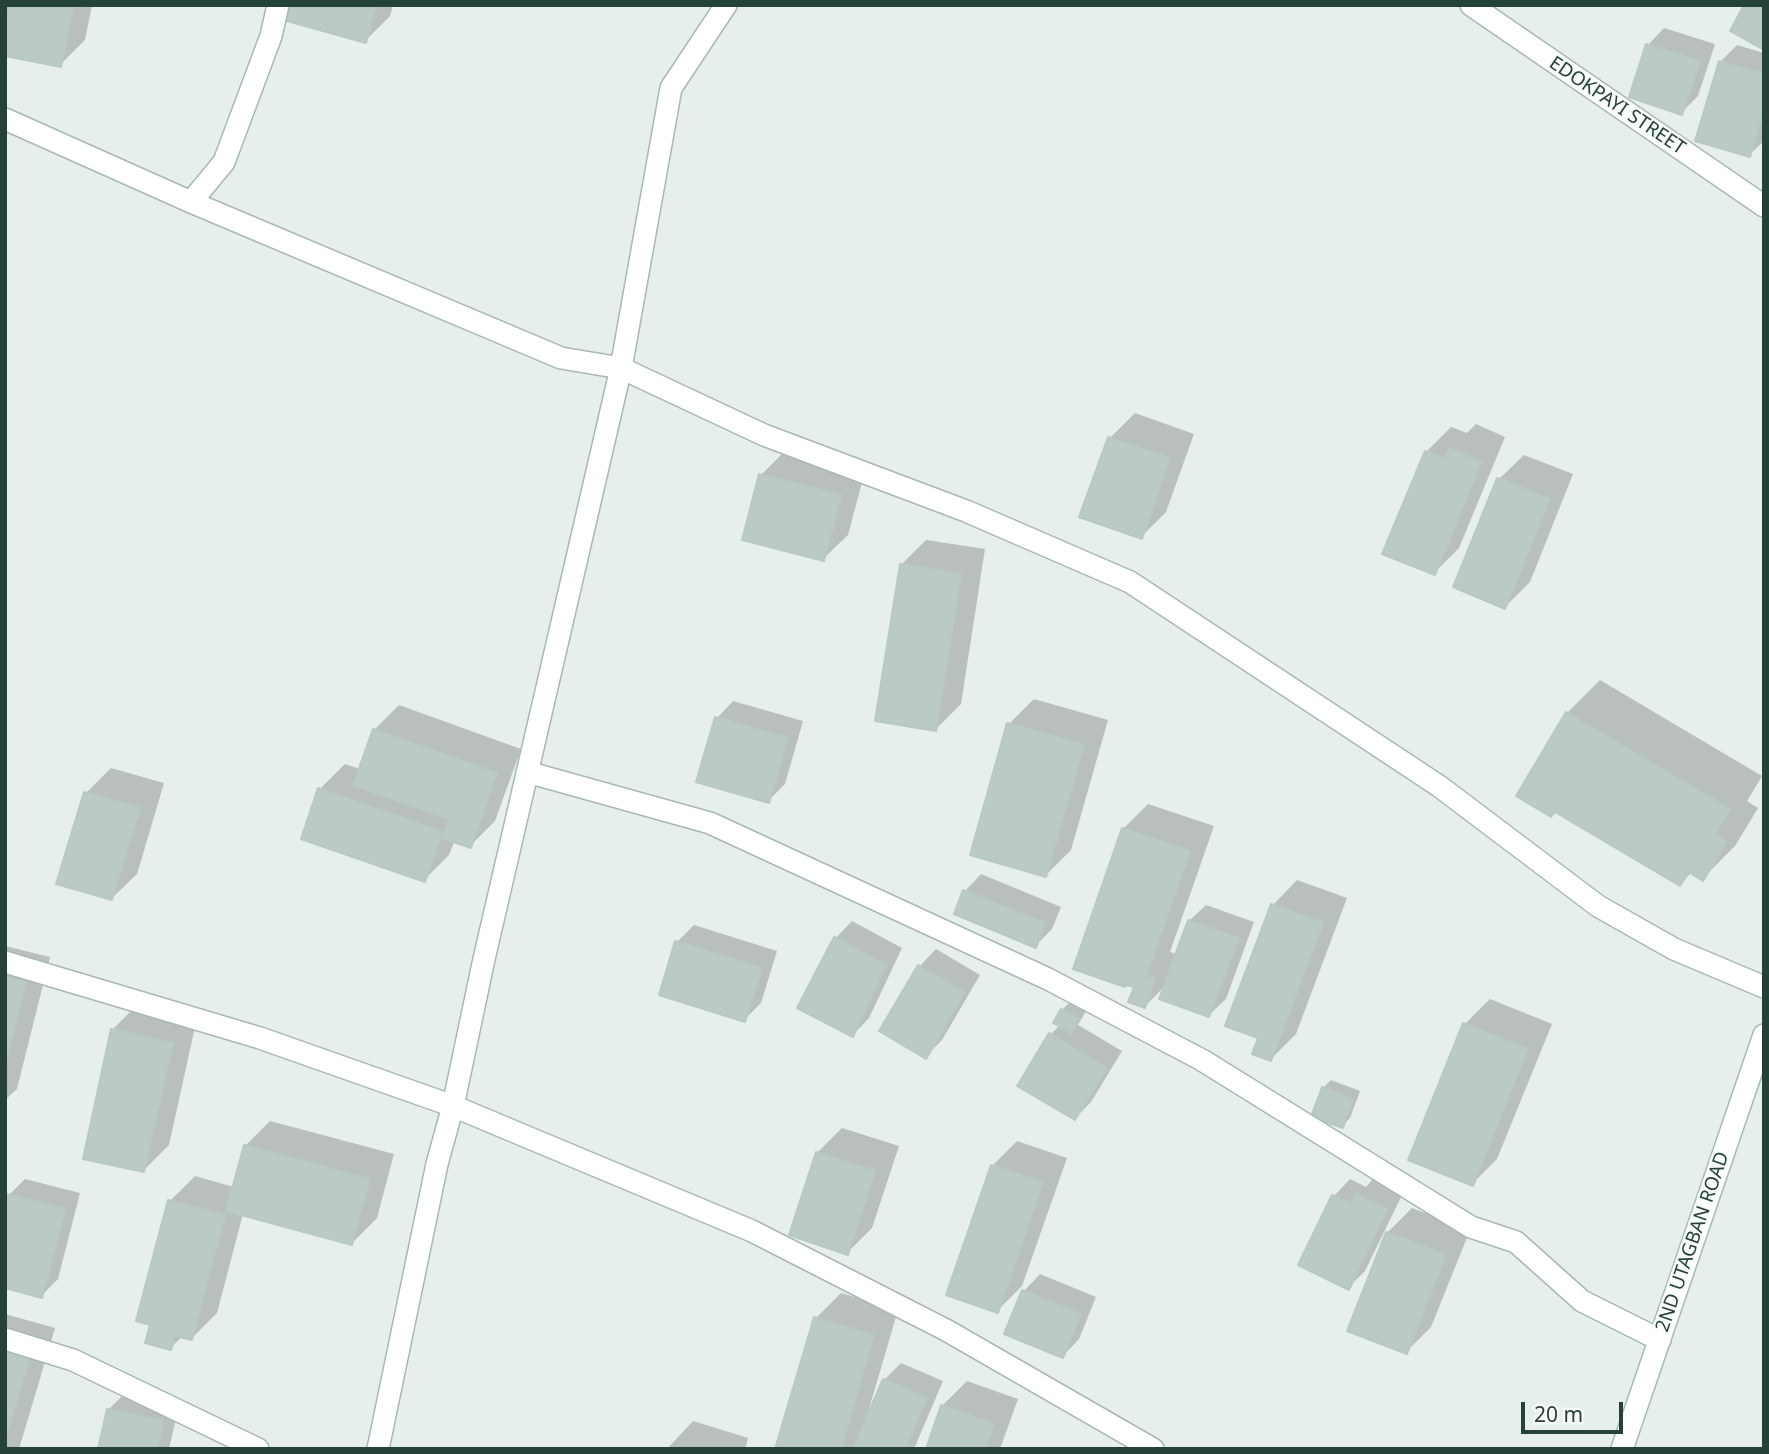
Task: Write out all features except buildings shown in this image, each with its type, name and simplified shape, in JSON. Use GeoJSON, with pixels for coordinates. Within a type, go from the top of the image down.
{"type":"FeatureCollection","features":[{"type":"Feature","properties":{"kind":"street"},"geometry":{"type":"LineString","coordinates":[[191,202],[224,162],[271,36],[278,5]]}},
{"type":"Feature","properties":{"kind":"street"},"geometry":{"type":"LineString","coordinates":[[377,1449],[437,1164],[453,1107],[527,772],[621,368],[671,88],[726,5]]}},
{"type":"Feature","properties":{"kind":"street","name":"EDOKPAYI STREET"},"geometry":{"type":"LineString","coordinates":[[1471,5],[1764,206]]}},
{"type":"Feature","properties":{"kind":"street"},"geometry":{"type":"LineString","coordinates":[[5,119],[191,202],[561,358],[621,368],[764,435],[966,511],[1130,582],[1439,786],[1598,906],[1674,949],[1764,987]]}},
{"type":"Feature","properties":{"kind":"street"},"geometry":{"type":"LineString","coordinates":[[527,772],[710,823],[1048,979],[1202,1060],[1471,1227],[1516,1242],[1582,1301],[1660,1340]]}},
{"type":"Feature","properties":{"kind":"street"},"geometry":{"type":"LineString","coordinates":[[5,962],[260,1038],[453,1107],[752,1231],[946,1330],[1153,1449]]}},
{"type":"Feature","properties":{"kind":"street","name":"2ND UTAGBAN ROAD"},"geometry":{"type":"LineString","coordinates":[[1622,1449],[1764,1035]]}},
{"type":"Feature","properties":{"kind":"street"},"geometry":{"type":"LineString","coordinates":[[5,1339],[73,1360],[258,1449]]}}]}
